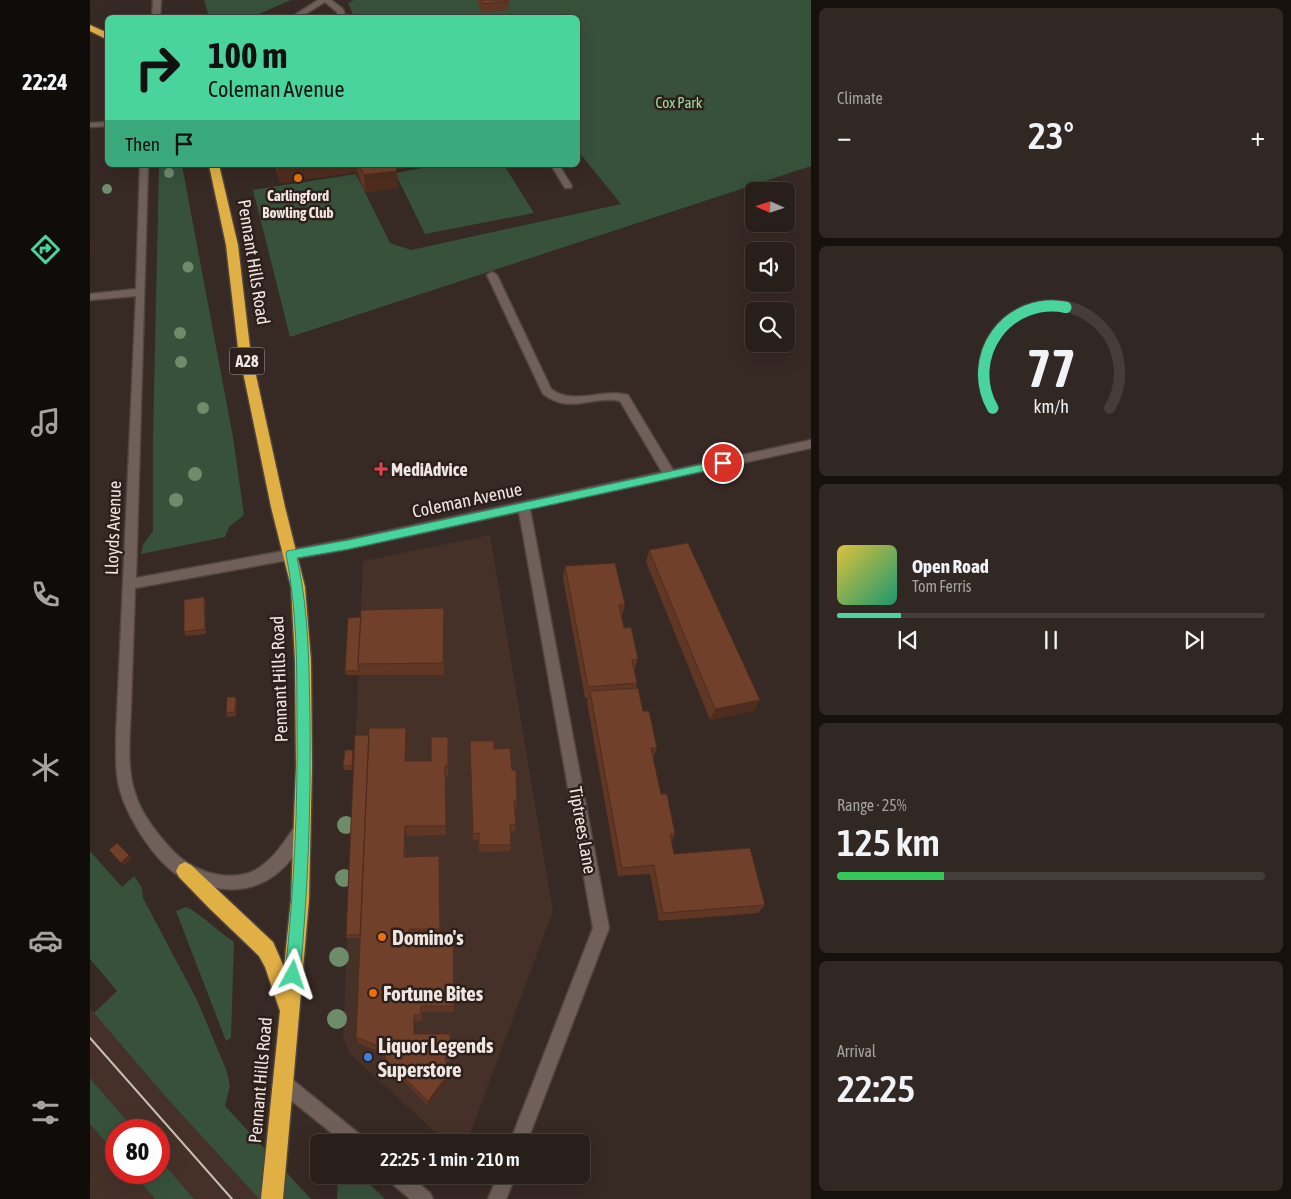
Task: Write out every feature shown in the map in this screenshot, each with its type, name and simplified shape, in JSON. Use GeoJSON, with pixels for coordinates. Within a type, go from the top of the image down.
{"type":"FeatureCollection","features":[{"type":"Feature","properties":{"kind":"highway"},"geometry":{"type":"LineString","coordinates":[[90,28],[105,35]]}},
{"type":"Feature","properties":{"kind":"highway","name":"Pennant Hills Road"},"geometry":{"type":"LineString","coordinates":[[214,167],[232,245],[244,348],[278,506],[298,587],[303,661],[300,900],[272,1199]]}},
{"type":"Feature","properties":{"kind":"highway"},"geometry":{"type":"LineString","coordinates":[[185,871],[215,902],[266,949],[274,964],[289,1013]]}},
{"type":"Feature","properties":{"kind":"street"},"geometry":{"type":"LineString","coordinates":[[156,15],[157,0]]}},
{"type":"Feature","properties":{"kind":"street"},"geometry":{"type":"LineString","coordinates":[[298,15],[323,0]]}},
{"type":"Feature","properties":{"kind":"street"},"geometry":{"type":"LineString","coordinates":[[327,0],[340,11],[342,15]]}},
{"type":"Feature","properties":{"kind":"street"},"geometry":{"type":"LineString","coordinates":[[90,125],[105,124]]}},
{"type":"Feature","properties":{"kind":"street","name":"Lloyds Avenue"},"geometry":{"type":"LineString","coordinates":[[144,167],[141,292],[123,737],[124,778],[134,810],[147,830],[185,871]]}},
{"type":"Feature","properties":{"kind":"street"},"geometry":{"type":"LineString","coordinates":[[556,167],[568,186]]}},
{"type":"Feature","properties":{"kind":"street"},"geometry":{"type":"LineString","coordinates":[[492,275],[546,391],[558,400],[568,402],[610,395],[624,398],[670,475]]}},
{"type":"Feature","properties":{"kind":"street"},"geometry":{"type":"LineString","coordinates":[[90,297],[141,292]]}},
{"type":"Feature","properties":{"kind":"street","name":"Coleman Avenue"},"geometry":{"type":"LineString","coordinates":[[129,584],[349,544],[811,444]]}},
{"type":"Feature","properties":{"kind":"street","name":"Tiptrees Lane"},"geometry":{"type":"LineString","coordinates":[[522,1134],[601,928],[524,506]]}},
{"type":"Feature","properties":{"kind":"street"},"geometry":{"type":"LineString","coordinates":[[185,871],[223,883],[236,884],[248,881],[262,875],[275,864],[302,828]]}},
{"type":"Feature","properties":{"kind":"street"},"geometry":{"type":"LineString","coordinates":[[283,1083],[346,1134]]}},
{"type":"Feature","properties":{"kind":"street"},"geometry":{"type":"LineString","coordinates":[[406,1184],[424,1199]]}},
{"type":"Feature","properties":{"kind":"street"},"geometry":{"type":"LineString","coordinates":[[497,1199],[503,1184]]}},
{"type":"Feature","properties":{"kind":"shaded area"},"geometry":{"type":"Polygon","coordinates":[[[490,535],[553,911],[470,1134],[437,1134],[349,1053],[343,1037],[363,561],[490,535]]]}},
{"type":"Feature","properties":{"kind":"shaded area"},"geometry":{"type":"Polygon","coordinates":[[[90,1008],[164,1095],[259,1199],[194,1199],[170,1171],[170,1119],[125,1119],[90,1078],[90,1008]]]}},
{"type":"Feature","properties":{"kind":"shaded area"},"geometry":{"type":"Polygon","coordinates":[[[90,1124],[105,1142],[105,1184],[142,1184],[155,1199],[90,1199],[90,1124]]]}},
{"type":"Feature","properties":{"kind":"green space"},"geometry":{"type":"Polygon","coordinates":[[[204,0],[291,0],[257,15],[208,15],[204,0]]]}},
{"type":"Feature","properties":{"kind":"green space","name":"Cox Park"},"geometry":{"type":"Polygon","coordinates":[[[354,0],[811,0],[811,166],[762,182],[745,182],[745,188],[290,337],[253,190],[356,174],[390,243],[411,250],[621,204],[580,153],[580,15],[353,15],[348,3],[354,0]]]}},
{"type":"Feature","properties":{"kind":"green space"},"geometry":{"type":"Polygon","coordinates":[[[159,167],[182,167],[233,437],[244,515],[229,527],[225,537],[141,554],[143,545],[153,531],[153,436],[159,167]]]}},
{"type":"Feature","properties":{"kind":"green space"},"geometry":{"type":"Polygon","coordinates":[[[428,167],[505,167],[534,213],[425,234],[395,173],[428,167]]]}},
{"type":"Feature","properties":{"kind":"green space"},"geometry":{"type":"Polygon","coordinates":[[[90,851],[122,887],[134,876],[142,888],[143,898],[197,1000],[226,1069],[230,1086],[225,1106],[311,1199],[259,1199],[164,1095],[94,1013],[117,991],[90,959],[90,851]]]}},
{"type":"Feature","properties":{"kind":"green space"},"geometry":{"type":"Polygon","coordinates":[[[186,907],[234,942],[231,1038],[226,1041],[176,911],[186,907]]]}},
{"type":"Feature","properties":{"kind":"green space"},"geometry":{"type":"Polygon","coordinates":[[[90,1078],[125,1119],[105,1119],[105,1142],[90,1124],[90,1078]]]}},
{"type":"Feature","properties":{"kind":"green space"},"geometry":{"type":"Polygon","coordinates":[[[170,1171],[194,1199],[155,1199],[142,1184],[170,1184],[170,1171]]]}},
{"type":"Feature","properties":{"kind":"green space"},"geometry":{"type":"Polygon","coordinates":[[[338,1184],[369,1184],[385,1199],[337,1199],[338,1184]]]}},
{"type":"Feature","properties":{"kind":"building"},"geometry":{"type":"Polygon","coordinates":[[[481,0],[508,0],[509,1],[483,4],[481,0]]]}},
{"type":"Feature","properties":{"kind":"building"},"geometry":{"type":"Polygon","coordinates":[[[360,167],[396,167],[397,171],[364,175],[360,167]]]}},
{"type":"Feature","properties":{"kind":"building"},"geometry":{"type":"Polygon","coordinates":[[[688,543],[760,700],[715,709],[649,550],[688,543]]]}},
{"type":"Feature","properties":{"kind":"building"},"geometry":{"type":"Polygon","coordinates":[[[615,563],[625,604],[619,605],[624,628],[631,627],[638,659],[632,660],[637,683],[588,687],[565,566],[615,563]]]}},
{"type":"Feature","properties":{"kind":"building"},"geometry":{"type":"Polygon","coordinates":[[[204,597],[205,629],[184,632],[184,600],[204,597]]]}},
{"type":"Feature","properties":{"kind":"building"},"geometry":{"type":"Polygon","coordinates":[[[444,608],[443,663],[358,664],[361,610],[444,608]]]}},
{"type":"Feature","properties":{"kind":"building"},"geometry":{"type":"Polygon","coordinates":[[[361,617],[359,671],[345,671],[348,618],[361,617]]]}},
{"type":"Feature","properties":{"kind":"building"},"geometry":{"type":"Polygon","coordinates":[[[638,688],[643,711],[649,711],[657,748],[651,748],[661,794],[667,794],[675,834],[670,834],[674,854],[750,848],[765,905],[663,913],[654,865],[622,868],[590,691],[638,688]]]}},
{"type":"Feature","properties":{"kind":"building"},"geometry":{"type":"Polygon","coordinates":[[[227,697],[236,697],[235,712],[226,713],[227,697]]]}},
{"type":"Feature","properties":{"kind":"building"},"geometry":{"type":"Polygon","coordinates":[[[369,728],[406,728],[405,761],[431,761],[431,737],[448,737],[448,766],[445,766],[446,826],[405,826],[404,857],[439,856],[440,929],[409,929],[410,935],[453,935],[454,1006],[421,1006],[421,1015],[414,1015],[414,1034],[450,1034],[450,1056],[446,1057],[446,1077],[428,1101],[388,1062],[378,1046],[356,1037],[369,728]]]}},
{"type":"Feature","properties":{"kind":"building"},"geometry":{"type":"Polygon","coordinates":[[[355,735],[369,735],[360,935],[346,935],[355,735]]]}},
{"type":"Feature","properties":{"kind":"building"},"geometry":{"type":"Polygon","coordinates":[[[470,741],[494,741],[494,749],[510,748],[512,770],[516,770],[517,801],[514,801],[516,825],[510,825],[511,845],[479,845],[479,833],[473,834],[470,741]]]}},
{"type":"Feature","properties":{"kind":"building"},"geometry":{"type":"Polygon","coordinates":[[[345,750],[353,750],[352,766],[343,766],[345,750]]]}},
{"type":"Feature","properties":{"kind":"building"},"geometry":{"type":"Polygon","coordinates":[[[117,843],[129,855],[121,863],[109,850],[117,843]]]}},
{"type":"Feature","properties":{"kind":"tram line"},"geometry":{"type":"LineString","coordinates":[[90,1038],[232,1199]]}},
{"type":"Feature","properties":{"kind":"place","name":"Carlingford Bowling Club"},"geometry":{"type":"Point","coordinates":[298,178]}},
{"type":"Feature","properties":{"kind":"place","name":"MediAdvice"},"geometry":{"type":"Point","coordinates":[381,469]}},
{"type":"Feature","properties":{"kind":"place","name":"Domino's"},"geometry":{"type":"Point","coordinates":[382,937]}},
{"type":"Feature","properties":{"kind":"place","name":"Fortune Bites"},"geometry":{"type":"Point","coordinates":[373,993]}},
{"type":"Feature","properties":{"kind":"place","name":"Liquor Legends Superstore"},"geometry":{"type":"Point","coordinates":[368,1057]}},
{"type":"Feature","properties":{"kind":"route"},"geometry":{"type":"LineString","coordinates":[[293,975],[300,900],[304,766],[303,661],[298,587],[291,554],[349,544],[723,463]]}}]}
